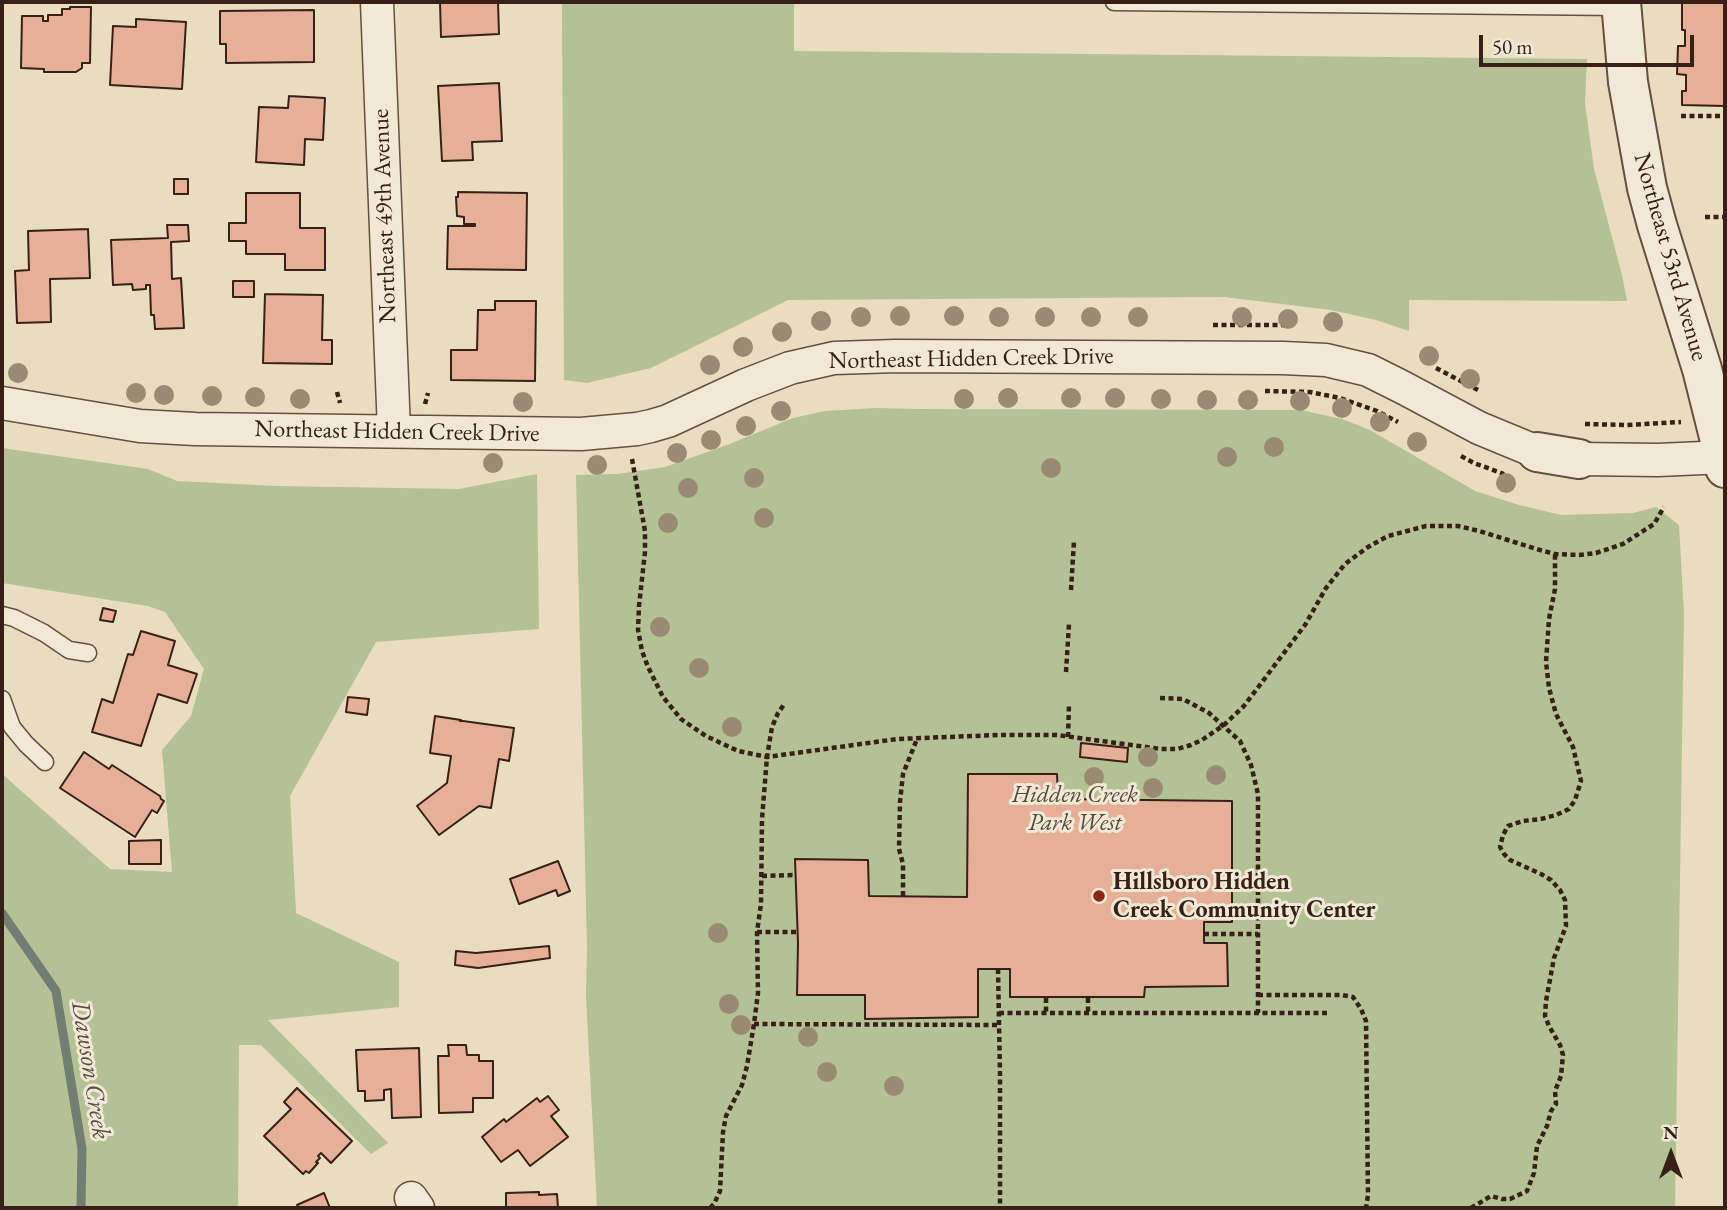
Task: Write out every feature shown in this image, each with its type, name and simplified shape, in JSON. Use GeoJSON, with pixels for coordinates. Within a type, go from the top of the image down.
{"type":"FeatureCollection","features":[{"type":"Feature","properties":{"kind":"street","name":"Northeast 49th Avenue"},"geometry":{"type":"LineString","coordinates":[[377,2],[394,431]]}},
{"type":"Feature","properties":{"kind":"street","name":"Northeast 53rd Avenue"},"geometry":{"type":"LineString","coordinates":[[1621,5],[1628,82],[1647,188],[1693,336],[1725,461]]}},
{"type":"Feature","properties":{"kind":"street","name":"Northeast Hidden Creek Drive"},"geometry":{"type":"LineString","coordinates":[[2,403],[140,426],[223,430],[582,434],[637,429],[668,421],[790,368],[834,358],[1283,358],[1325,360],[1367,370],[1479,428],[1523,464],[1579,459],[1725,461]]}},
{"type":"Feature","properties":{"kind":"lane"},"geometry":{"type":"LineString","coordinates":[[1114,2],[1621,5]]}},
{"type":"Feature","properties":{"kind":"lane"},"geometry":{"type":"LineString","coordinates":[[2,615],[44,633],[69,650],[88,653]]}},
{"type":"Feature","properties":{"kind":"lane"},"geometry":{"type":"LineString","coordinates":[[2,699],[12,727],[45,762]]}},
{"type":"Feature","properties":{"kind":"path"},"geometry":{"type":"LineString","coordinates":[[1681,116],[1725,116]]}},
{"type":"Feature","properties":{"kind":"path"},"geometry":{"type":"LineString","coordinates":[[1705,217],[1725,218]]}},
{"type":"Feature","properties":{"kind":"path"},"geometry":{"type":"LineString","coordinates":[[1256,391],[1310,392],[1340,398],[1377,411],[1408,427]]}},
{"type":"Feature","properties":{"kind":"path"},"geometry":{"type":"LineString","coordinates":[[337,392],[339,399]]}},
{"type":"Feature","properties":{"kind":"path"},"geometry":{"type":"LineString","coordinates":[[1626,425],[1714,418]]}},
{"type":"Feature","properties":{"kind":"path"},"geometry":{"type":"LineString","coordinates":[[1452,451],[1474,463],[1523,464]]}},
{"type":"Feature","properties":{"kind":"path"},"geometry":{"type":"LineString","coordinates":[[631,455],[645,531],[638,630],[648,667],[663,697],[681,719],[706,736],[738,751],[767,757],[917,738],[998,735],[1068,737],[1161,749],[1191,746],[1224,725],[1244,706],[1287,651],[1326,588],[1345,564],[1367,547],[1388,536],[1426,526],[1458,526],[1555,554],[1579,555],[1596,553],[1623,544],[1654,524],[1664,507]]}},
{"type":"Feature","properties":{"kind":"path"},"geometry":{"type":"LineString","coordinates":[[1071,590],[1074,541]]}},
{"type":"Feature","properties":{"kind":"path"},"geometry":{"type":"LineString","coordinates":[[1471,1208],[1491,1196],[1510,1199],[1527,1191],[1534,1174],[1537,1146],[1556,1104],[1555,1091],[1563,1055],[1545,1016],[1554,958],[1566,926],[1565,900],[1551,880],[1510,860],[1500,847],[1508,826],[1556,815],[1569,809],[1581,781],[1573,747],[1556,714],[1546,662],[1549,619],[1555,590],[1555,554]]}},
{"type":"Feature","properties":{"kind":"path"},"geometry":{"type":"LineString","coordinates":[[1066,672],[1069,624]]}},
{"type":"Feature","properties":{"kind":"path"},"geometry":{"type":"LineString","coordinates":[[1160,698],[1183,699],[1224,725],[1240,741],[1251,765],[1258,794],[1258,1013]]}},
{"type":"Feature","properties":{"kind":"path"},"geometry":{"type":"LineString","coordinates":[[710,1208],[720,1191],[726,1116],[747,1066],[754,1024],[758,993],[757,932],[761,904],[762,819],[767,757],[772,727],[785,703]]}},
{"type":"Feature","properties":{"kind":"path"},"geometry":{"type":"LineString","coordinates":[[1068,737],[1069,704]]}},
{"type":"Feature","properties":{"kind":"path"},"geometry":{"type":"LineString","coordinates":[[903,896],[899,849],[900,802],[903,774],[917,738]]}},
{"type":"Feature","properties":{"kind":"path"},"geometry":{"type":"LineString","coordinates":[[762,876],[795,875]]}},
{"type":"Feature","properties":{"kind":"path"},"geometry":{"type":"LineString","coordinates":[[757,932],[797,932]]}},
{"type":"Feature","properties":{"kind":"path"},"geometry":{"type":"LineString","coordinates":[[1204,934],[1258,934]]}},
{"type":"Feature","properties":{"kind":"path"},"geometry":{"type":"LineString","coordinates":[[998,969],[1000,1208]]}},
{"type":"Feature","properties":{"kind":"path"},"geometry":{"type":"LineString","coordinates":[[1258,995],[1342,995],[1353,998],[1362,1009],[1366,1021],[1366,1208]]}},
{"type":"Feature","properties":{"kind":"path"},"geometry":{"type":"LineString","coordinates":[[1046,998],[1046,1013]]}},
{"type":"Feature","properties":{"kind":"path"},"geometry":{"type":"LineString","coordinates":[[1088,998],[1088,1013]]}},
{"type":"Feature","properties":{"kind":"path"},"geometry":{"type":"LineString","coordinates":[[999,1013],[1329,1013]]}},
{"type":"Feature","properties":{"kind":"path"},"geometry":{"type":"LineString","coordinates":[[754,1024],[999,1025]]}},
{"type":"Feature","properties":{"kind":"green space"},"geometry":{"type":"Polygon","coordinates":[[[562,2],[794,2],[794,51],[1587,59],[1585,103],[1594,169],[1627,301],[1409,300],[1409,331],[1331,310],[1224,297],[788,300],[651,368],[587,383],[564,380],[562,2]]]}},
{"type":"Feature","properties":{"kind":"green space","name":"Hidden Creek Park West"},"geometry":{"type":"Polygon","coordinates":[[[876,408],[1301,410],[1342,419],[1370,430],[1475,491],[1519,505],[1561,515],[1633,513],[1656,507],[1679,525],[1684,613],[1675,1208],[597,1208],[586,996],[576,475],[617,474],[665,467],[793,418],[825,411],[876,408]]]}},
{"type":"Feature","properties":{"kind":"green space"},"geometry":{"type":"Polygon","coordinates":[[[2,448],[148,469],[177,481],[278,486],[459,489],[537,474],[539,629],[376,642],[290,796],[296,913],[399,962],[399,1007],[268,1020],[388,1143],[371,1154],[261,1045],[239,1045],[238,1208],[2,1208],[2,774],[110,869],[172,872],[162,750],[191,716],[204,669],[165,612],[148,606],[2,583],[2,448]]]}},
{"type":"Feature","properties":{"kind":"building"},"geometry":{"type":"Polygon","coordinates":[[[440,2],[498,2],[499,34],[441,37],[440,2]]]}},
{"type":"Feature","properties":{"kind":"building"},"geometry":{"type":"Polygon","coordinates":[[[1682,2],[1725,2],[1725,106],[1682,105],[1682,91],[1686,91],[1686,75],[1677,74],[1678,46],[1685,46],[1682,2]]]}},
{"type":"Feature","properties":{"kind":"building"},"geometry":{"type":"Polygon","coordinates":[[[91,7],[90,63],[82,63],[82,68],[76,72],[44,72],[44,69],[21,68],[22,16],[43,16],[43,21],[48,21],[48,15],[62,15],[62,9],[91,7]]]}},
{"type":"Feature","properties":{"kind":"building"},"geometry":{"type":"Polygon","coordinates":[[[314,10],[314,62],[226,63],[226,44],[220,44],[220,11],[314,10]]]}},
{"type":"Feature","properties":{"kind":"building"},"geometry":{"type":"Polygon","coordinates":[[[136,19],[186,22],[182,89],[110,85],[113,26],[136,27],[136,19]]]}},
{"type":"Feature","properties":{"kind":"building"},"geometry":{"type":"Polygon","coordinates":[[[499,83],[502,141],[472,142],[473,160],[442,161],[438,86],[499,83]]]}},
{"type":"Feature","properties":{"kind":"building"},"geometry":{"type":"Polygon","coordinates":[[[289,96],[325,98],[323,140],[305,139],[304,165],[256,162],[259,107],[288,108],[289,96]]]}},
{"type":"Feature","properties":{"kind":"building"},"geometry":{"type":"Polygon","coordinates":[[[174,179],[188,179],[188,194],[174,194],[174,179]]]}},
{"type":"Feature","properties":{"kind":"building"},"geometry":{"type":"Polygon","coordinates":[[[458,192],[527,193],[526,270],[447,269],[448,226],[475,226],[464,224],[464,217],[457,216],[458,192]]]}},
{"type":"Feature","properties":{"kind":"building"},"geometry":{"type":"Polygon","coordinates":[[[246,193],[300,193],[300,228],[325,228],[325,270],[285,270],[285,254],[246,254],[246,241],[229,241],[229,223],[246,223],[246,193]]]}},
{"type":"Feature","properties":{"kind":"building"},"geometry":{"type":"Polygon","coordinates":[[[167,225],[188,225],[189,241],[171,242],[172,279],[181,278],[184,328],[155,329],[154,315],[151,315],[150,285],[146,285],[146,289],[133,290],[132,284],[113,285],[111,240],[168,238],[167,225]]]}},
{"type":"Feature","properties":{"kind":"building"},"geometry":{"type":"Polygon","coordinates":[[[88,229],[90,278],[50,279],[51,322],[17,323],[15,271],[29,270],[28,231],[88,229]]]}},
{"type":"Feature","properties":{"kind":"building"},"geometry":{"type":"Polygon","coordinates":[[[233,281],[254,281],[254,297],[233,297],[233,281]]]}},
{"type":"Feature","properties":{"kind":"building"},"geometry":{"type":"Polygon","coordinates":[[[265,294],[323,295],[322,340],[332,340],[332,364],[263,363],[265,294]]]}},
{"type":"Feature","properties":{"kind":"building"},"geometry":{"type":"Polygon","coordinates":[[[495,301],[536,301],[535,381],[451,380],[451,350],[477,350],[478,310],[495,310],[495,301]]]}},
{"type":"Feature","properties":{"kind":"building"},"geometry":{"type":"Polygon","coordinates":[[[103,608],[116,611],[113,622],[100,620],[103,608]]]}},
{"type":"Feature","properties":{"kind":"building"},"geometry":{"type":"Polygon","coordinates":[[[141,631],[175,641],[168,665],[197,674],[187,703],[158,694],[141,746],[92,732],[102,699],[113,703],[128,654],[133,655],[141,631]]]}},
{"type":"Feature","properties":{"kind":"building"},"geometry":{"type":"Polygon","coordinates":[[[348,697],[369,699],[367,715],[346,712],[348,697]]]}},
{"type":"Feature","properties":{"kind":"building"},"geometry":{"type":"Polygon","coordinates":[[[435,716],[514,728],[509,761],[499,759],[491,808],[479,806],[439,835],[417,806],[447,783],[451,756],[430,753],[435,716]]]}},
{"type":"Feature","properties":{"kind":"building"},"geometry":{"type":"Polygon","coordinates":[[[1081,743],[1128,748],[1127,762],[1080,757],[1081,743]]]}},
{"type":"Feature","properties":{"kind":"building"},"geometry":{"type":"Polygon","coordinates":[[[84,752],[109,769],[112,765],[164,801],[157,813],[152,810],[135,837],[60,788],[84,752]]]}},
{"type":"Feature","properties":{"kind":"building","name":"Hillsboro Hidden Creek Community Center"},"geometry":{"type":"Polygon","coordinates":[[[968,774],[1057,774],[1058,799],[1232,801],[1232,922],[1204,922],[1204,943],[1227,943],[1228,986],[1145,987],[1144,997],[1010,997],[1010,969],[978,969],[978,1017],[865,1019],[865,995],[797,995],[795,859],[868,860],[869,896],[967,897],[968,774]]]}},
{"type":"Feature","properties":{"kind":"building"},"geometry":{"type":"Polygon","coordinates":[[[161,840],[161,864],[129,864],[129,841],[161,840]]]}},
{"type":"Feature","properties":{"kind":"building"},"geometry":{"type":"Polygon","coordinates":[[[558,861],[570,891],[558,896],[556,890],[519,904],[510,879],[558,861]]]}},
{"type":"Feature","properties":{"kind":"building"},"geometry":{"type":"Polygon","coordinates":[[[549,946],[550,958],[478,968],[455,965],[456,951],[476,953],[549,946]]]}},
{"type":"Feature","properties":{"kind":"building"},"geometry":{"type":"Polygon","coordinates":[[[448,1045],[466,1045],[467,1055],[479,1055],[479,1061],[493,1061],[493,1098],[473,1098],[473,1112],[439,1113],[438,1056],[449,1056],[448,1045]]]}},
{"type":"Feature","properties":{"kind":"building"},"geometry":{"type":"Polygon","coordinates":[[[419,1048],[421,1117],[392,1118],[391,1089],[384,1090],[384,1100],[365,1101],[365,1091],[358,1091],[356,1050],[419,1048]]]}},
{"type":"Feature","properties":{"kind":"building"},"geometry":{"type":"Polygon","coordinates":[[[297,1088],[352,1141],[331,1163],[321,1153],[316,1162],[318,1163],[309,1173],[306,1171],[303,1174],[264,1136],[291,1109],[284,1102],[297,1088]]]}},
{"type":"Feature","properties":{"kind":"building"},"geometry":{"type":"Polygon","coordinates":[[[548,1096],[559,1110],[551,1116],[568,1137],[530,1166],[518,1150],[501,1162],[482,1137],[537,1098],[540,1102],[548,1096]]]}},
{"type":"Feature","properties":{"kind":"building"},"geometry":{"type":"Polygon","coordinates":[[[539,1192],[539,1195],[557,1194],[558,1208],[506,1208],[506,1193],[539,1192]]]}},
{"type":"Feature","properties":{"kind":"building"},"geometry":{"type":"Polygon","coordinates":[[[324,1193],[330,1208],[299,1208],[297,1205],[324,1193]]]}},
{"type":"Feature","properties":{"kind":"waterway","name":"Dawson Creek"},"geometry":{"type":"LineString","coordinates":[[2,913],[56,991],[82,1149],[81,1208]]}},
{"type":"Feature","properties":{"kind":"place","name":"Hillsboro Hidden Creek Community Center"},"geometry":{"type":"Point","coordinates":[1099,896]}}]}
